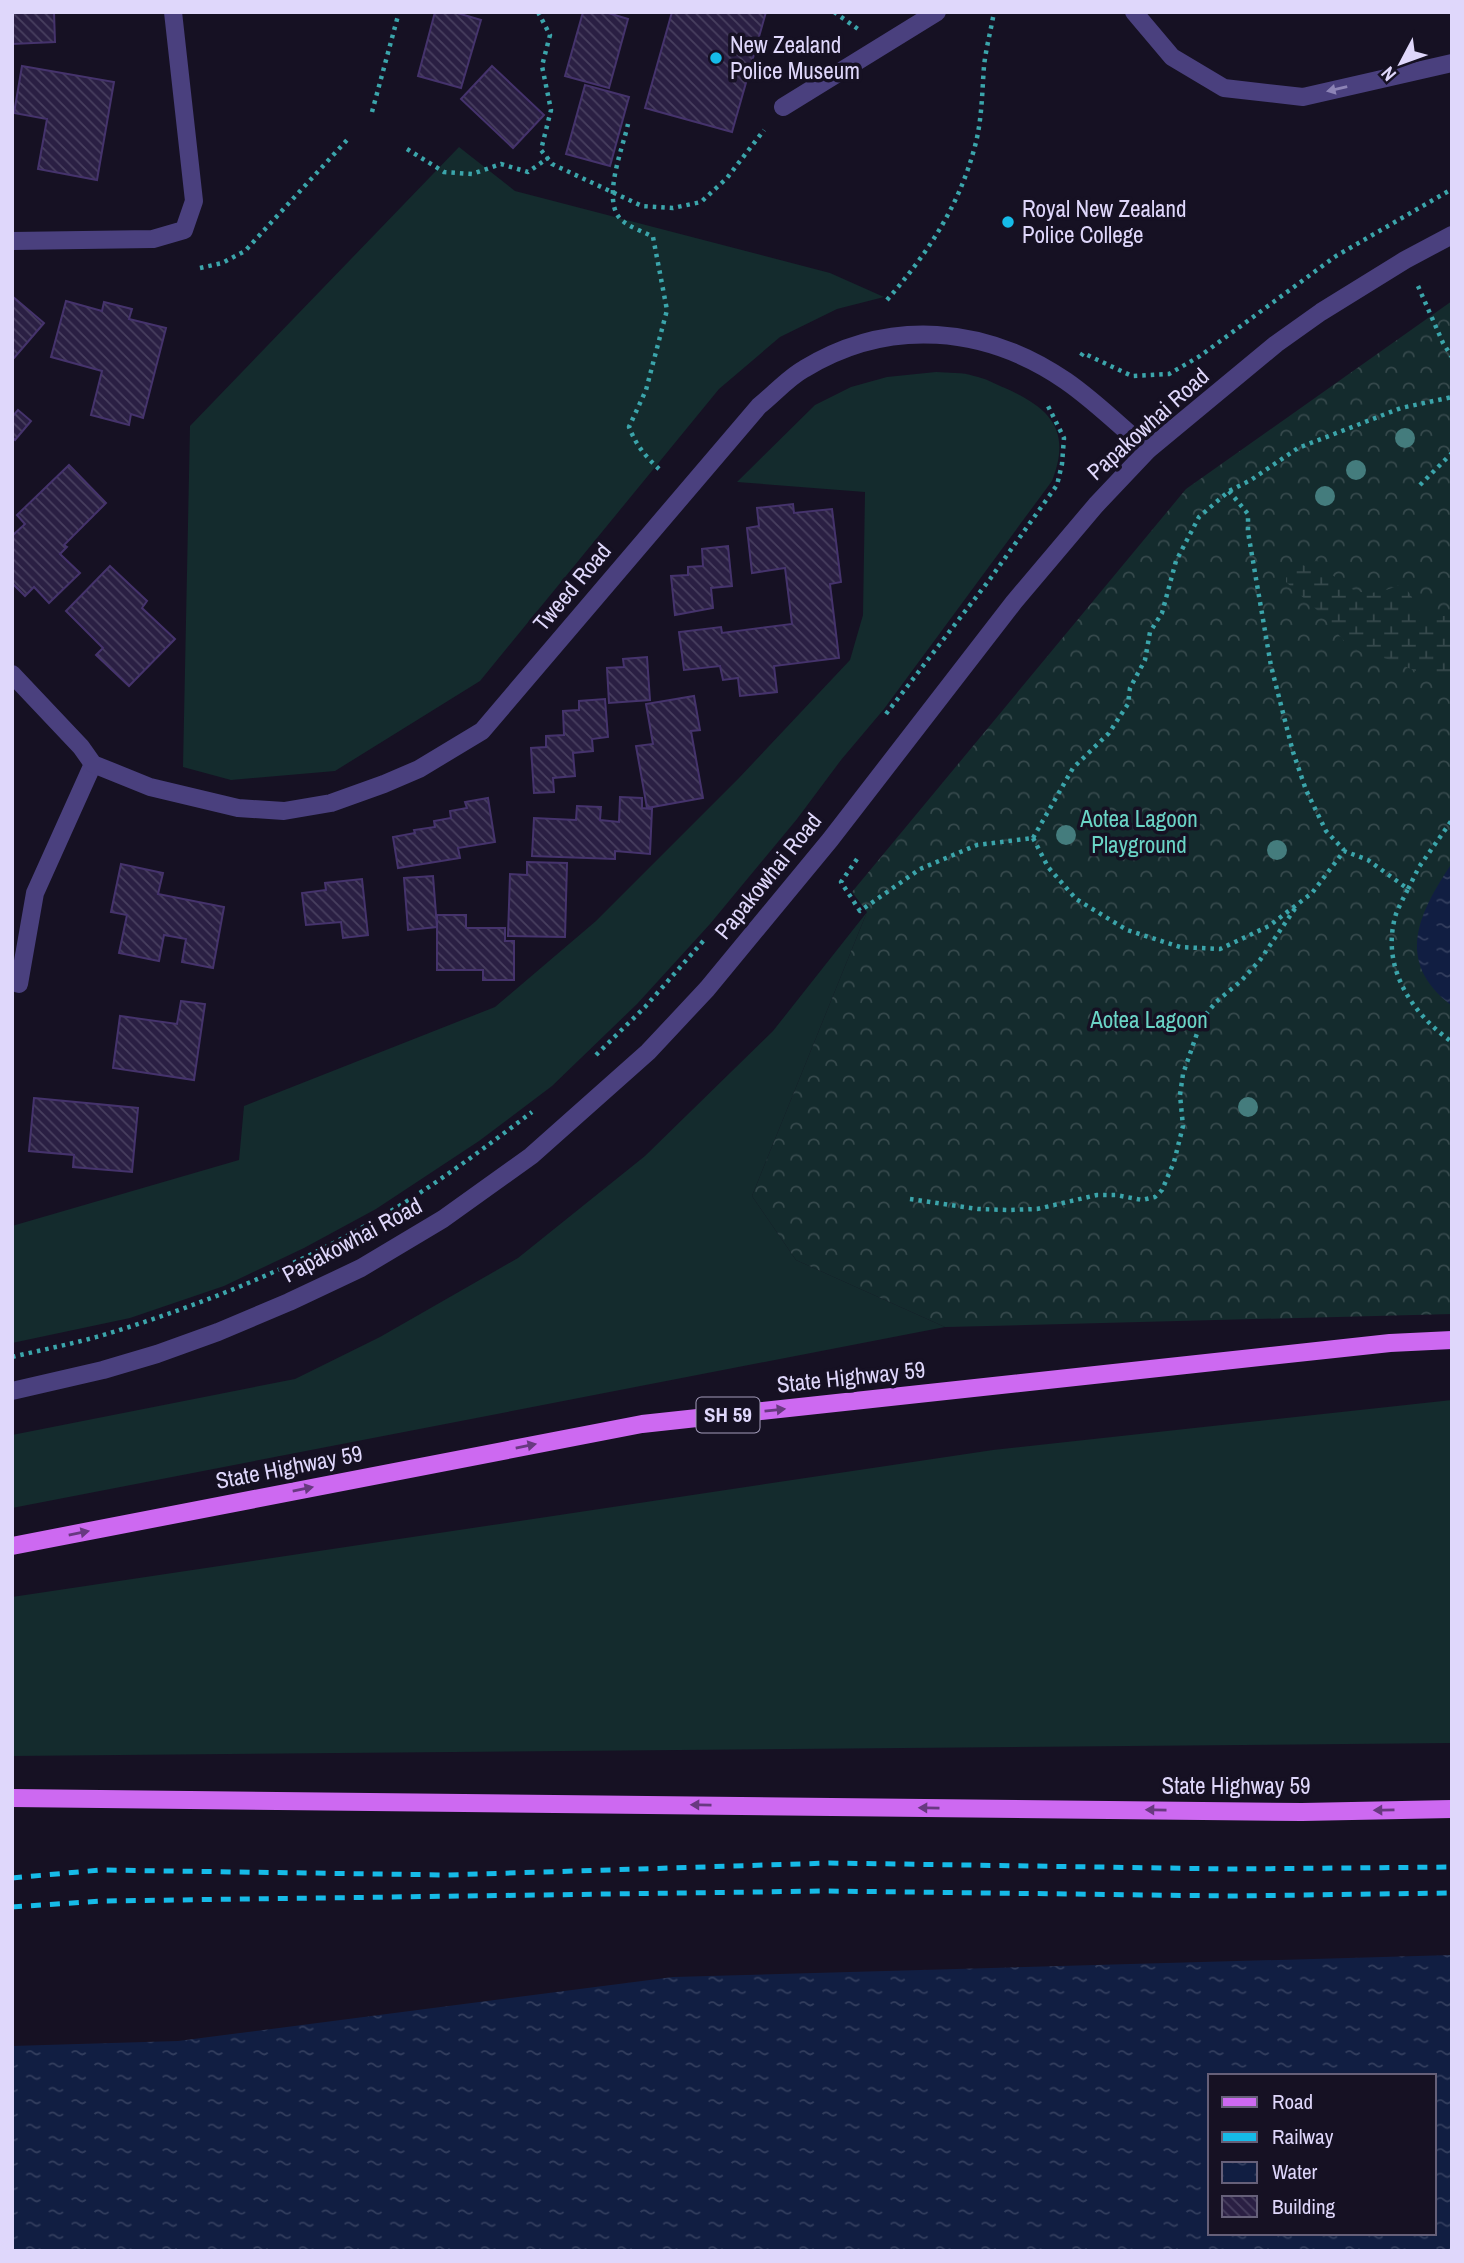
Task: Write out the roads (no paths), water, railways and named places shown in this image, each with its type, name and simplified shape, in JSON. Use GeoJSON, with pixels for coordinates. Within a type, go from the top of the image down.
{"type":"FeatureCollection","features":[{"type":"Feature","properties":{"kind":"main road","name":"State Highway 59"},"geometry":{"type":"LineString","coordinates":[[12,1546],[642,1424],[1390,1343],[1452,1340]]}},
{"type":"Feature","properties":{"kind":"main road","name":"State Highway 59"},"geometry":{"type":"LineString","coordinates":[[12,1798],[1289,1812],[1452,1809]]}},
{"type":"Feature","properties":{"kind":"street"},"geometry":{"type":"LineString","coordinates":[[12,241],[153,239],[184,230],[194,201],[173,12]]}},
{"type":"Feature","properties":{"kind":"street"},"geometry":{"type":"LineString","coordinates":[[783,107],[937,12]]}},
{"type":"Feature","properties":{"kind":"street"},"geometry":{"type":"LineString","coordinates":[[1134,12],[1172,57],[1224,88],[1303,97],[1452,63]]}},
{"type":"Feature","properties":{"kind":"street","name":"Papakowhai Road"},"geometry":{"type":"LineString","coordinates":[[12,1391],[103,1370],[157,1354],[289,1302],[361,1268],[431,1226],[531,1156],[648,1052],[707,989],[830,840],[1014,602],[1096,505],[1148,450],[1287,336],[1405,260],[1452,235]]}},
{"type":"Feature","properties":{"kind":"street","name":"Tweed Road"},"geometry":{"type":"LineString","coordinates":[[12,674],[81,747],[93,764],[150,787],[238,808],[284,811],[331,803],[419,769],[482,731],[759,406],[803,369],[857,345],[914,333],[971,338],[998,345],[1064,380],[1148,450]]}},
{"type":"Feature","properties":{"kind":"street"},"geometry":{"type":"LineString","coordinates":[[19,984],[35,893],[93,764]]}},
{"type":"Feature","properties":{"kind":"water"},"geometry":{"type":"Polygon","coordinates":[[[1452,863],[1452,1006],[1434,989],[1423,972],[1418,955],[1418,937],[1430,901],[1452,863]]]}},
{"type":"Feature","properties":{"kind":"water"},"geometry":{"type":"Polygon","coordinates":[[[1452,1955],[1452,2251],[12,2251],[12,2046],[178,2041],[673,1977],[1452,1955]]]}},
{"type":"Feature","properties":{"kind":"railway"},"geometry":{"type":"LineString","coordinates":[[12,1878],[100,1870],[447,1875],[830,1863],[1231,1869],[1452,1867]]}},
{"type":"Feature","properties":{"kind":"railway"},"geometry":{"type":"LineString","coordinates":[[12,1907],[102,1901],[827,1891],[1230,1896],[1452,1893]]}},
{"type":"Feature","properties":{"kind":"place","name":"New Zealand Police Museum"},"geometry":{"type":"Point","coordinates":[716,58]}},
{"type":"Feature","properties":{"kind":"place","name":"Royal New Zealand Police College"},"geometry":{"type":"Point","coordinates":[1008,222]}},
{"type":"Feature","properties":{"kind":"park label","name":"Aotea Lagoon Playground"},"geometry":{"type":"Point","coordinates":[1139,832]}},
{"type":"Feature","properties":{"kind":"park label","name":"Aotea Lagoon"},"geometry":{"type":"Point","coordinates":[1149,1020]}}]}
